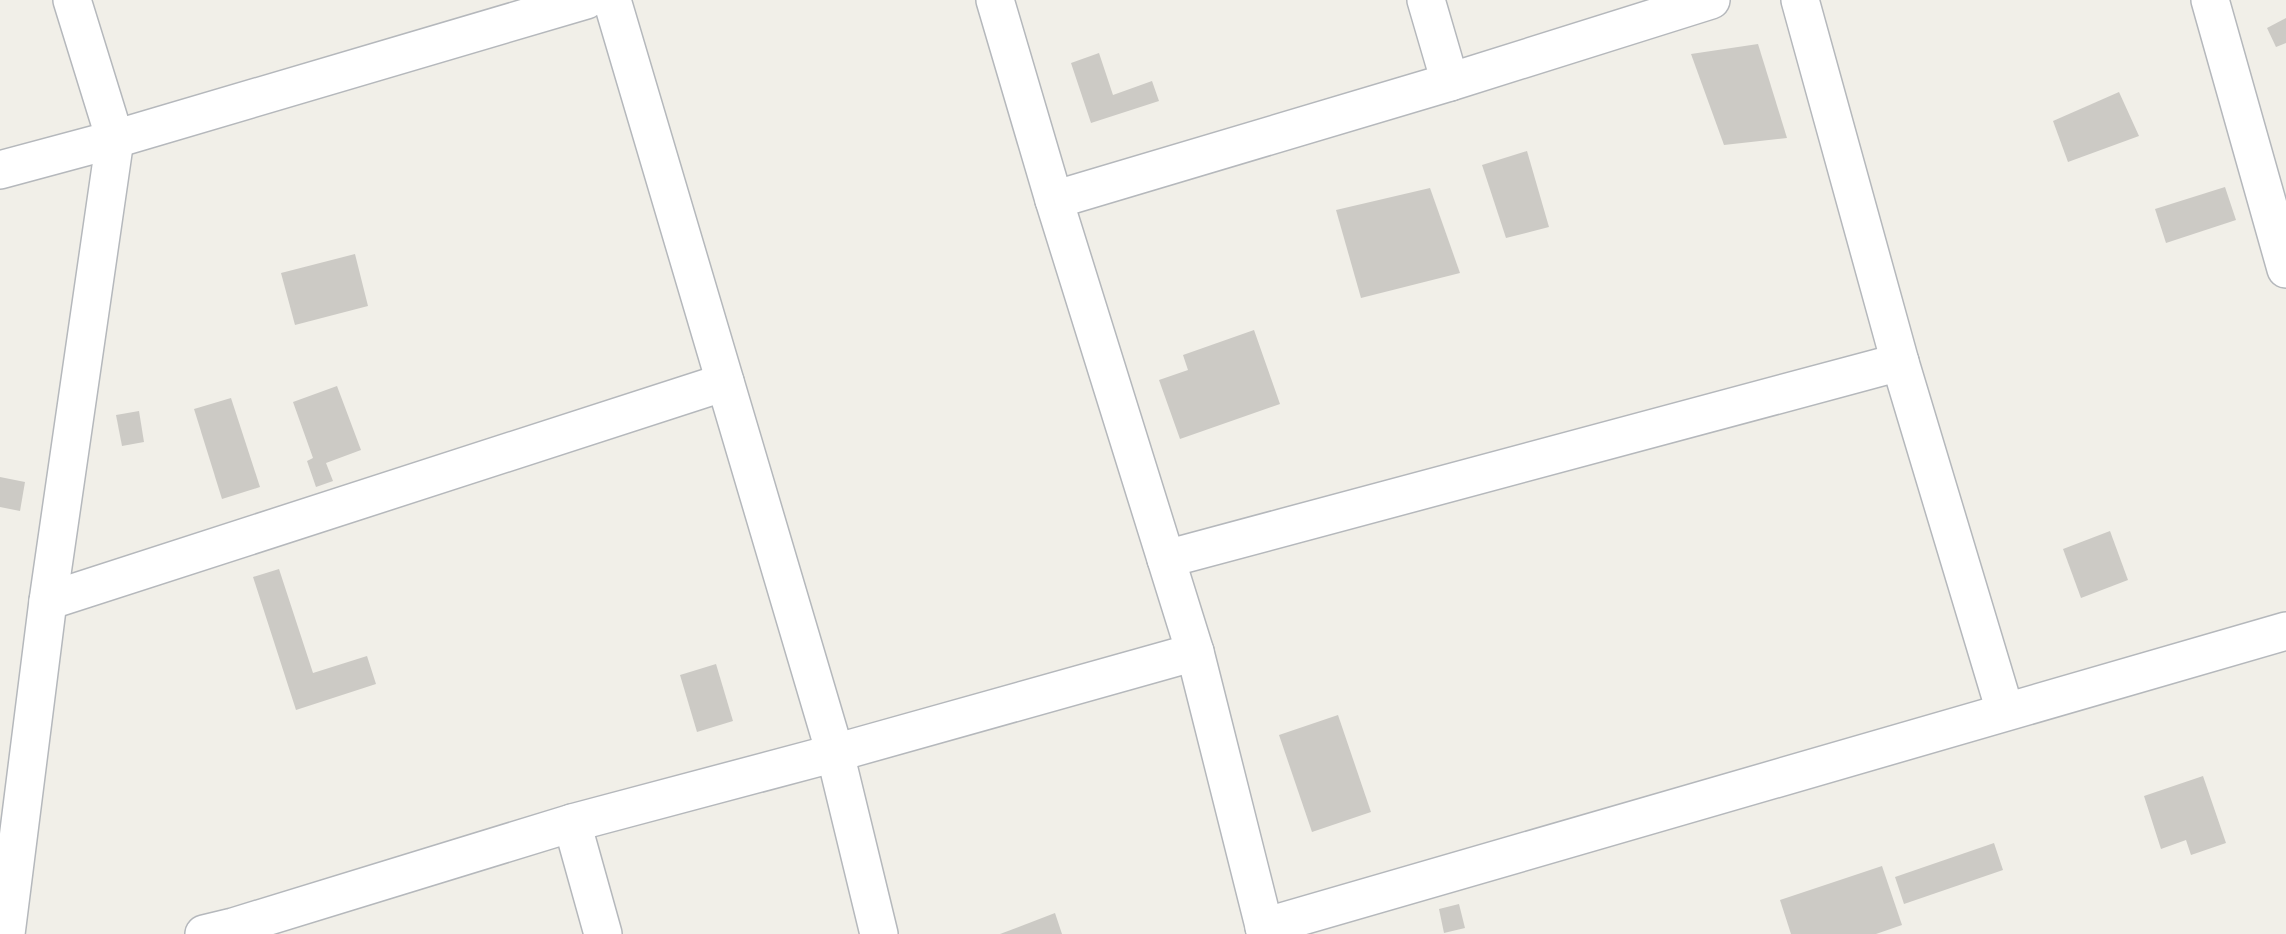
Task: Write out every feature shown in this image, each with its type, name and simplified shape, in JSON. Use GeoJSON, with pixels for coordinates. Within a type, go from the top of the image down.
{"type":"FeatureCollection","features":[{"type":"Feature","properties":{"kind":"street"},"geometry":{"type":"LineString","coordinates":[[6,934],[48,601],[114,139],[72,0]]}},
{"type":"Feature","properties":{"kind":"street"},"geometry":{"type":"LineString","coordinates":[[0,170],[586,0]]}},
{"type":"Feature","properties":{"kind":"street"},"geometry":{"type":"LineString","coordinates":[[612,0],[835,753],[879,934]]}},
{"type":"Feature","properties":{"kind":"street"},"geometry":{"type":"LineString","coordinates":[[996,0],[1054,200],[1195,652],[1265,930],[2005,711],[2286,631]]}},
{"type":"Feature","properties":{"kind":"street"},"geometry":{"type":"LineString","coordinates":[[1426,0],[1450,82]]}},
{"type":"Feature","properties":{"kind":"street"},"geometry":{"type":"LineString","coordinates":[[1054,200],[1450,82],[1711,0]]}},
{"type":"Feature","properties":{"kind":"street"},"geometry":{"type":"LineString","coordinates":[[1800,0],[1900,362],[2005,711]]}},
{"type":"Feature","properties":{"kind":"street"},"geometry":{"type":"LineString","coordinates":[[2210,0],[2283,250]]}},
{"type":"Feature","properties":{"kind":"street"},"geometry":{"type":"LineString","coordinates":[[1166,559],[1900,362]]}},
{"type":"Feature","properties":{"kind":"street"},"geometry":{"type":"LineString","coordinates":[[48,601],[725,382]]}},
{"type":"Feature","properties":{"kind":"street"},"geometry":{"type":"LineString","coordinates":[[224,932],[572,823],[835,753],[1195,652]]}},
{"type":"Feature","properties":{"kind":"street"},"geometry":{"type":"LineString","coordinates":[[572,823],[603,934]]}},
{"type":"Feature","properties":{"kind":"building"},"geometry":{"type":"Polygon","coordinates":[[[2286,18],[2286,43],[2276,47],[2267,28],[2286,18]]]}},
{"type":"Feature","properties":{"kind":"building"},"geometry":{"type":"Polygon","coordinates":[[[1758,44],[1787,138],[1724,145],[1691,54],[1758,44]]]}},
{"type":"Feature","properties":{"kind":"building"},"geometry":{"type":"Polygon","coordinates":[[[1099,53],[1113,95],[1152,81],[1159,101],[1091,123],[1071,63],[1099,53]]]}},
{"type":"Feature","properties":{"kind":"building"},"geometry":{"type":"Polygon","coordinates":[[[2119,92],[2139,136],[2068,162],[2053,121],[2119,92]]]}},
{"type":"Feature","properties":{"kind":"building"},"geometry":{"type":"Polygon","coordinates":[[[1527,151],[1549,227],[1506,238],[1482,165],[1527,151]]]}},
{"type":"Feature","properties":{"kind":"building"},"geometry":{"type":"Polygon","coordinates":[[[2225,187],[2236,220],[2166,243],[2155,209],[2225,187]]]}},
{"type":"Feature","properties":{"kind":"building"},"geometry":{"type":"Polygon","coordinates":[[[1430,188],[1460,273],[1361,298],[1336,210],[1430,188]]]}},
{"type":"Feature","properties":{"kind":"building"},"geometry":{"type":"Polygon","coordinates":[[[355,254],[368,306],[295,325],[281,273],[355,254]]]}},
{"type":"Feature","properties":{"kind":"building"},"geometry":{"type":"Polygon","coordinates":[[[1254,330],[1280,404],[1180,439],[1159,380],[1188,370],[1183,355],[1254,330]]]}},
{"type":"Feature","properties":{"kind":"building"},"geometry":{"type":"Polygon","coordinates":[[[337,386],[361,450],[326,463],[333,481],[316,487],[307,461],[313,458],[293,402],[337,386]]]}},
{"type":"Feature","properties":{"kind":"building"},"geometry":{"type":"Polygon","coordinates":[[[231,398],[260,487],[222,499],[194,409],[231,398]]]}},
{"type":"Feature","properties":{"kind":"building"},"geometry":{"type":"Polygon","coordinates":[[[139,411],[144,442],[122,446],[116,415],[139,411]]]}},
{"type":"Feature","properties":{"kind":"building"},"geometry":{"type":"Polygon","coordinates":[[[0,477],[25,482],[20,511],[0,507],[0,477]]]}},
{"type":"Feature","properties":{"kind":"building"},"geometry":{"type":"Polygon","coordinates":[[[2110,531],[2128,580],[2081,598],[2063,549],[2110,531]]]}},
{"type":"Feature","properties":{"kind":"building"},"geometry":{"type":"Polygon","coordinates":[[[279,569],[313,673],[367,656],[376,684],[296,710],[253,577],[279,569]]]}},
{"type":"Feature","properties":{"kind":"building"},"geometry":{"type":"Polygon","coordinates":[[[716,664],[733,721],[697,732],[680,675],[716,664]]]}},
{"type":"Feature","properties":{"kind":"building"},"geometry":{"type":"Polygon","coordinates":[[[1338,715],[1371,812],[1312,832],[1279,735],[1338,715]]]}},
{"type":"Feature","properties":{"kind":"building"},"geometry":{"type":"Polygon","coordinates":[[[2203,776],[2226,843],[2191,855],[2186,840],[2161,849],[2144,796],[2203,776]]]}},
{"type":"Feature","properties":{"kind":"building"},"geometry":{"type":"Polygon","coordinates":[[[1994,843],[2003,870],[1904,904],[1895,877],[1994,843]]]}},
{"type":"Feature","properties":{"kind":"building"},"geometry":{"type":"Polygon","coordinates":[[[1882,866],[1902,925],[1876,934],[1791,934],[1780,900],[1882,866]]]}},
{"type":"Feature","properties":{"kind":"building"},"geometry":{"type":"Polygon","coordinates":[[[1459,904],[1465,928],[1444,933],[1439,909],[1459,904]]]}},
{"type":"Feature","properties":{"kind":"building"},"geometry":{"type":"Polygon","coordinates":[[[1055,913],[1062,934],[1000,934],[1055,913]]]}}]}
